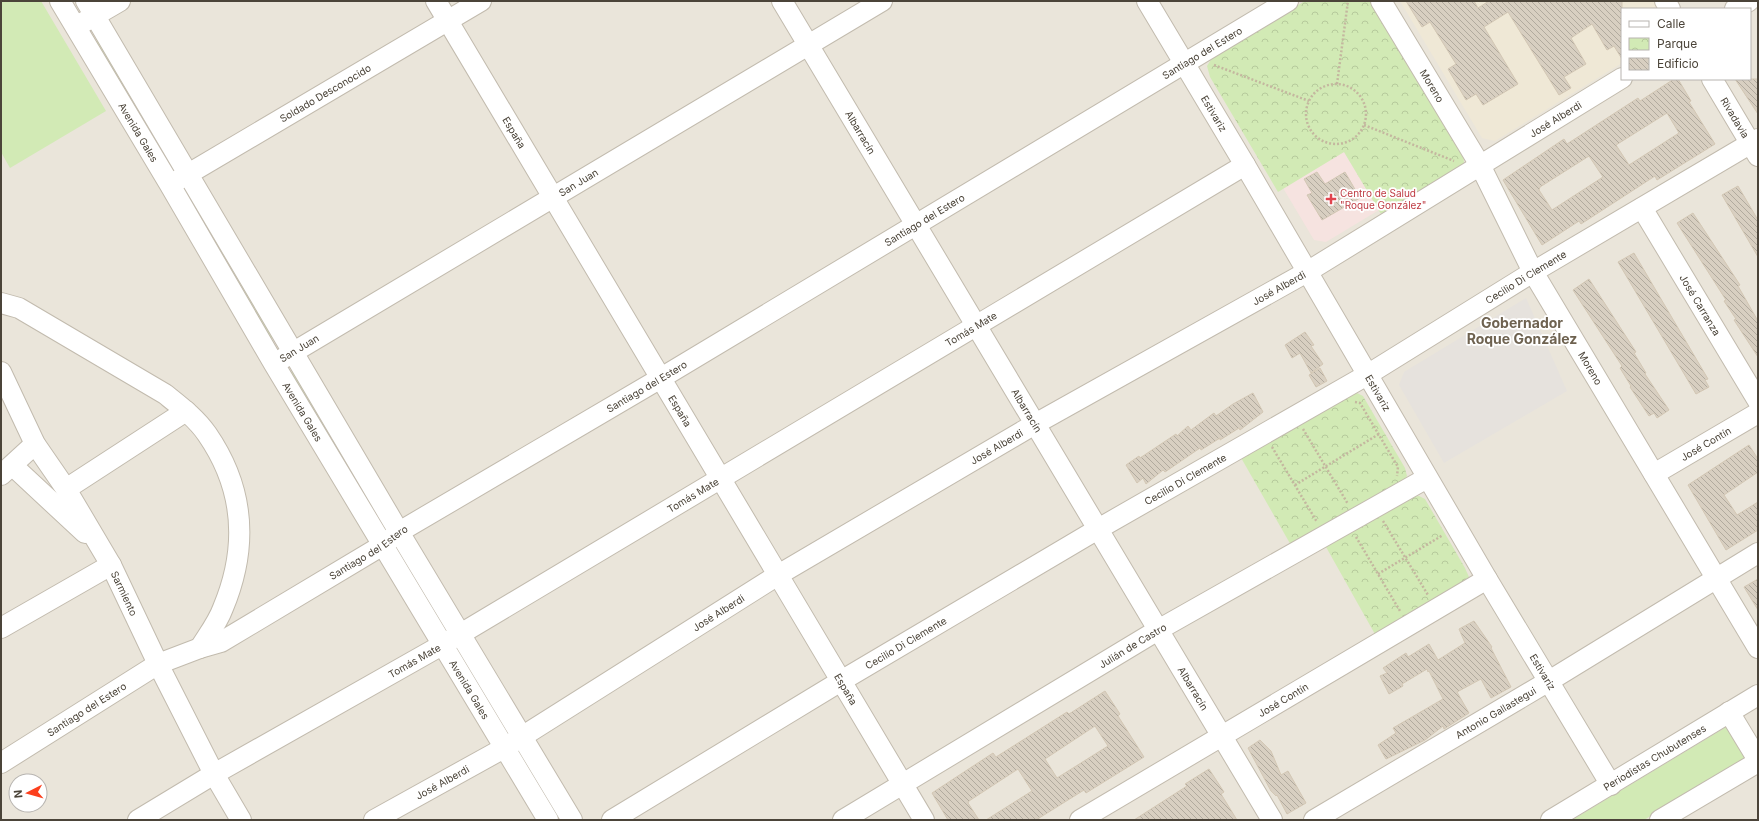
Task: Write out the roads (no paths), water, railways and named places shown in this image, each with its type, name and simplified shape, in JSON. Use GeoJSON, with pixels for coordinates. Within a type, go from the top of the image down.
{"type":"FeatureCollection","features":[{"type":"Feature","properties":{"kind":"street","name":"Avenida Gales"},"geometry":{"type":"LineString","coordinates":[[60,1],[170,185],[274,364],[548,820]]}},
{"type":"Feature","properties":{"kind":"street"},"geometry":{"type":"LineString","coordinates":[[75,27],[90,8],[120,1]]}},
{"type":"Feature","properties":{"kind":"street","name":"España"},"geometry":{"type":"LineString","coordinates":[[436,1],[924,820]]}},
{"type":"Feature","properties":{"kind":"street","name":"Soldado Desconocido"},"geometry":{"type":"LineString","coordinates":[[170,185],[481,1]]}},
{"type":"Feature","properties":{"kind":"street","name":"Albarracín"},"geometry":{"type":"LineString","coordinates":[[782,1],[1272,820]]}},
{"type":"Feature","properties":{"kind":"street","name":"San Juan"},"geometry":{"type":"LineString","coordinates":[[274,364],[882,1]]}},
{"type":"Feature","properties":{"kind":"street","name":"Estivariz"},"geometry":{"type":"LineString","coordinates":[[1147,1],[1190,61],[1244,165],[1366,375],[1611,784]]}},
{"type":"Feature","properties":{"kind":"street","name":"Santiago del Estero"},"geometry":{"type":"LineString","coordinates":[[1,763],[158,664],[200,648],[222,642],[383,545],[399,532],[661,378],[1288,1]]}},
{"type":"Feature","properties":{"kind":"street","name":"Moreno"},"geometry":{"type":"LineString","coordinates":[[1381,1],[1476,167],[1533,272],[1758,648]]}},
{"type":"Feature","properties":{"kind":"street"},"geometry":{"type":"LineString","coordinates":[[1737,8],[1749,1]]}},
{"type":"Feature","properties":{"kind":"street"},"geometry":{"type":"LineString","coordinates":[[90,8],[189,173],[399,532],[572,820]]}},
{"type":"Feature","properties":{"kind":"street","name":"José Alberdi"},"geometry":{"type":"LineString","coordinates":[[374,820],[504,748],[778,575],[1035,424],[1307,272],[1621,79]]}},
{"type":"Feature","properties":{"kind":"street","name":"Rivadavia"},"geometry":{"type":"LineString","coordinates":[[1713,80],[1756,146]]}},
{"type":"Feature","properties":{"kind":"street","name":"Cecilio Di Clemente"},"geometry":{"type":"LineString","coordinates":[[612,820],[841,681],[1098,529],[1366,375],[1533,272],[1642,208],[1756,146]]}},
{"type":"Feature","properties":{"kind":"street","name":"Tomás Mate"},"geometry":{"type":"LineString","coordinates":[[138,820],[214,774],[442,645],[1244,165]]}},
{"type":"Feature","properties":{"kind":"street","name":"José Carranza"},"geometry":{"type":"LineString","coordinates":[[1642,208],[1758,401]]}},
{"type":"Feature","properties":{"kind":"street"},"geometry":{"type":"LineString","coordinates":[[1,303],[19,308],[165,394],[186,411],[207,434],[222,460],[234,489],[240,521],[236,560],[232,585],[223,610],[200,648]]}},
{"type":"Feature","properties":{"kind":"street","name":"Sarmiento"},"geometry":{"type":"LineString","coordinates":[[1,372],[35,444],[66,489],[106,556],[158,664],[214,774],[241,820]]}},
{"type":"Feature","properties":{"kind":"street"},"geometry":{"type":"LineString","coordinates":[[66,489],[186,411]]}},
{"type":"Feature","properties":{"kind":"street","name":"José Contín"},"geometry":{"type":"LineString","coordinates":[[1654,474],[1758,413]]}},
{"type":"Feature","properties":{"kind":"street"},"geometry":{"type":"LineString","coordinates":[[1,628],[106,556],[7,470],[35,444]]}},
{"type":"Feature","properties":{"kind":"street","name":"Julián de Castro"},"geometry":{"type":"LineString","coordinates":[[843,820],[902,783],[1158,630],[1427,478]]}},
{"type":"Feature","properties":{"kind":"street","name":"Antonio Gallastegui"},"geometry":{"type":"LineString","coordinates":[[1314,820],[1549,681],[1758,553]]}},
{"type":"Feature","properties":{"kind":"street","name":"José Contín"},"geometry":{"type":"LineString","coordinates":[[1080,820],[1487,579]]}},
{"type":"Feature","properties":{"kind":"street","name":"Periodistas Chubutenses"},"geometry":{"type":"LineString","coordinates":[[1550,820],[1758,695]]}},
{"type":"Feature","properties":{"kind":"street"},"geometry":{"type":"LineString","coordinates":[[1660,820],[1758,761],[1729,712]]}},
{"type":"Feature","properties":{"kind":"place","name":"Centro de Salud \"Roque González\""},"geometry":{"type":"Point","coordinates":[1331,199]}},
{"type":"Feature","properties":{"kind":"district","name":"Gobernador Roque González"},"geometry":{"type":"Point","coordinates":[1522,330]}}]}
